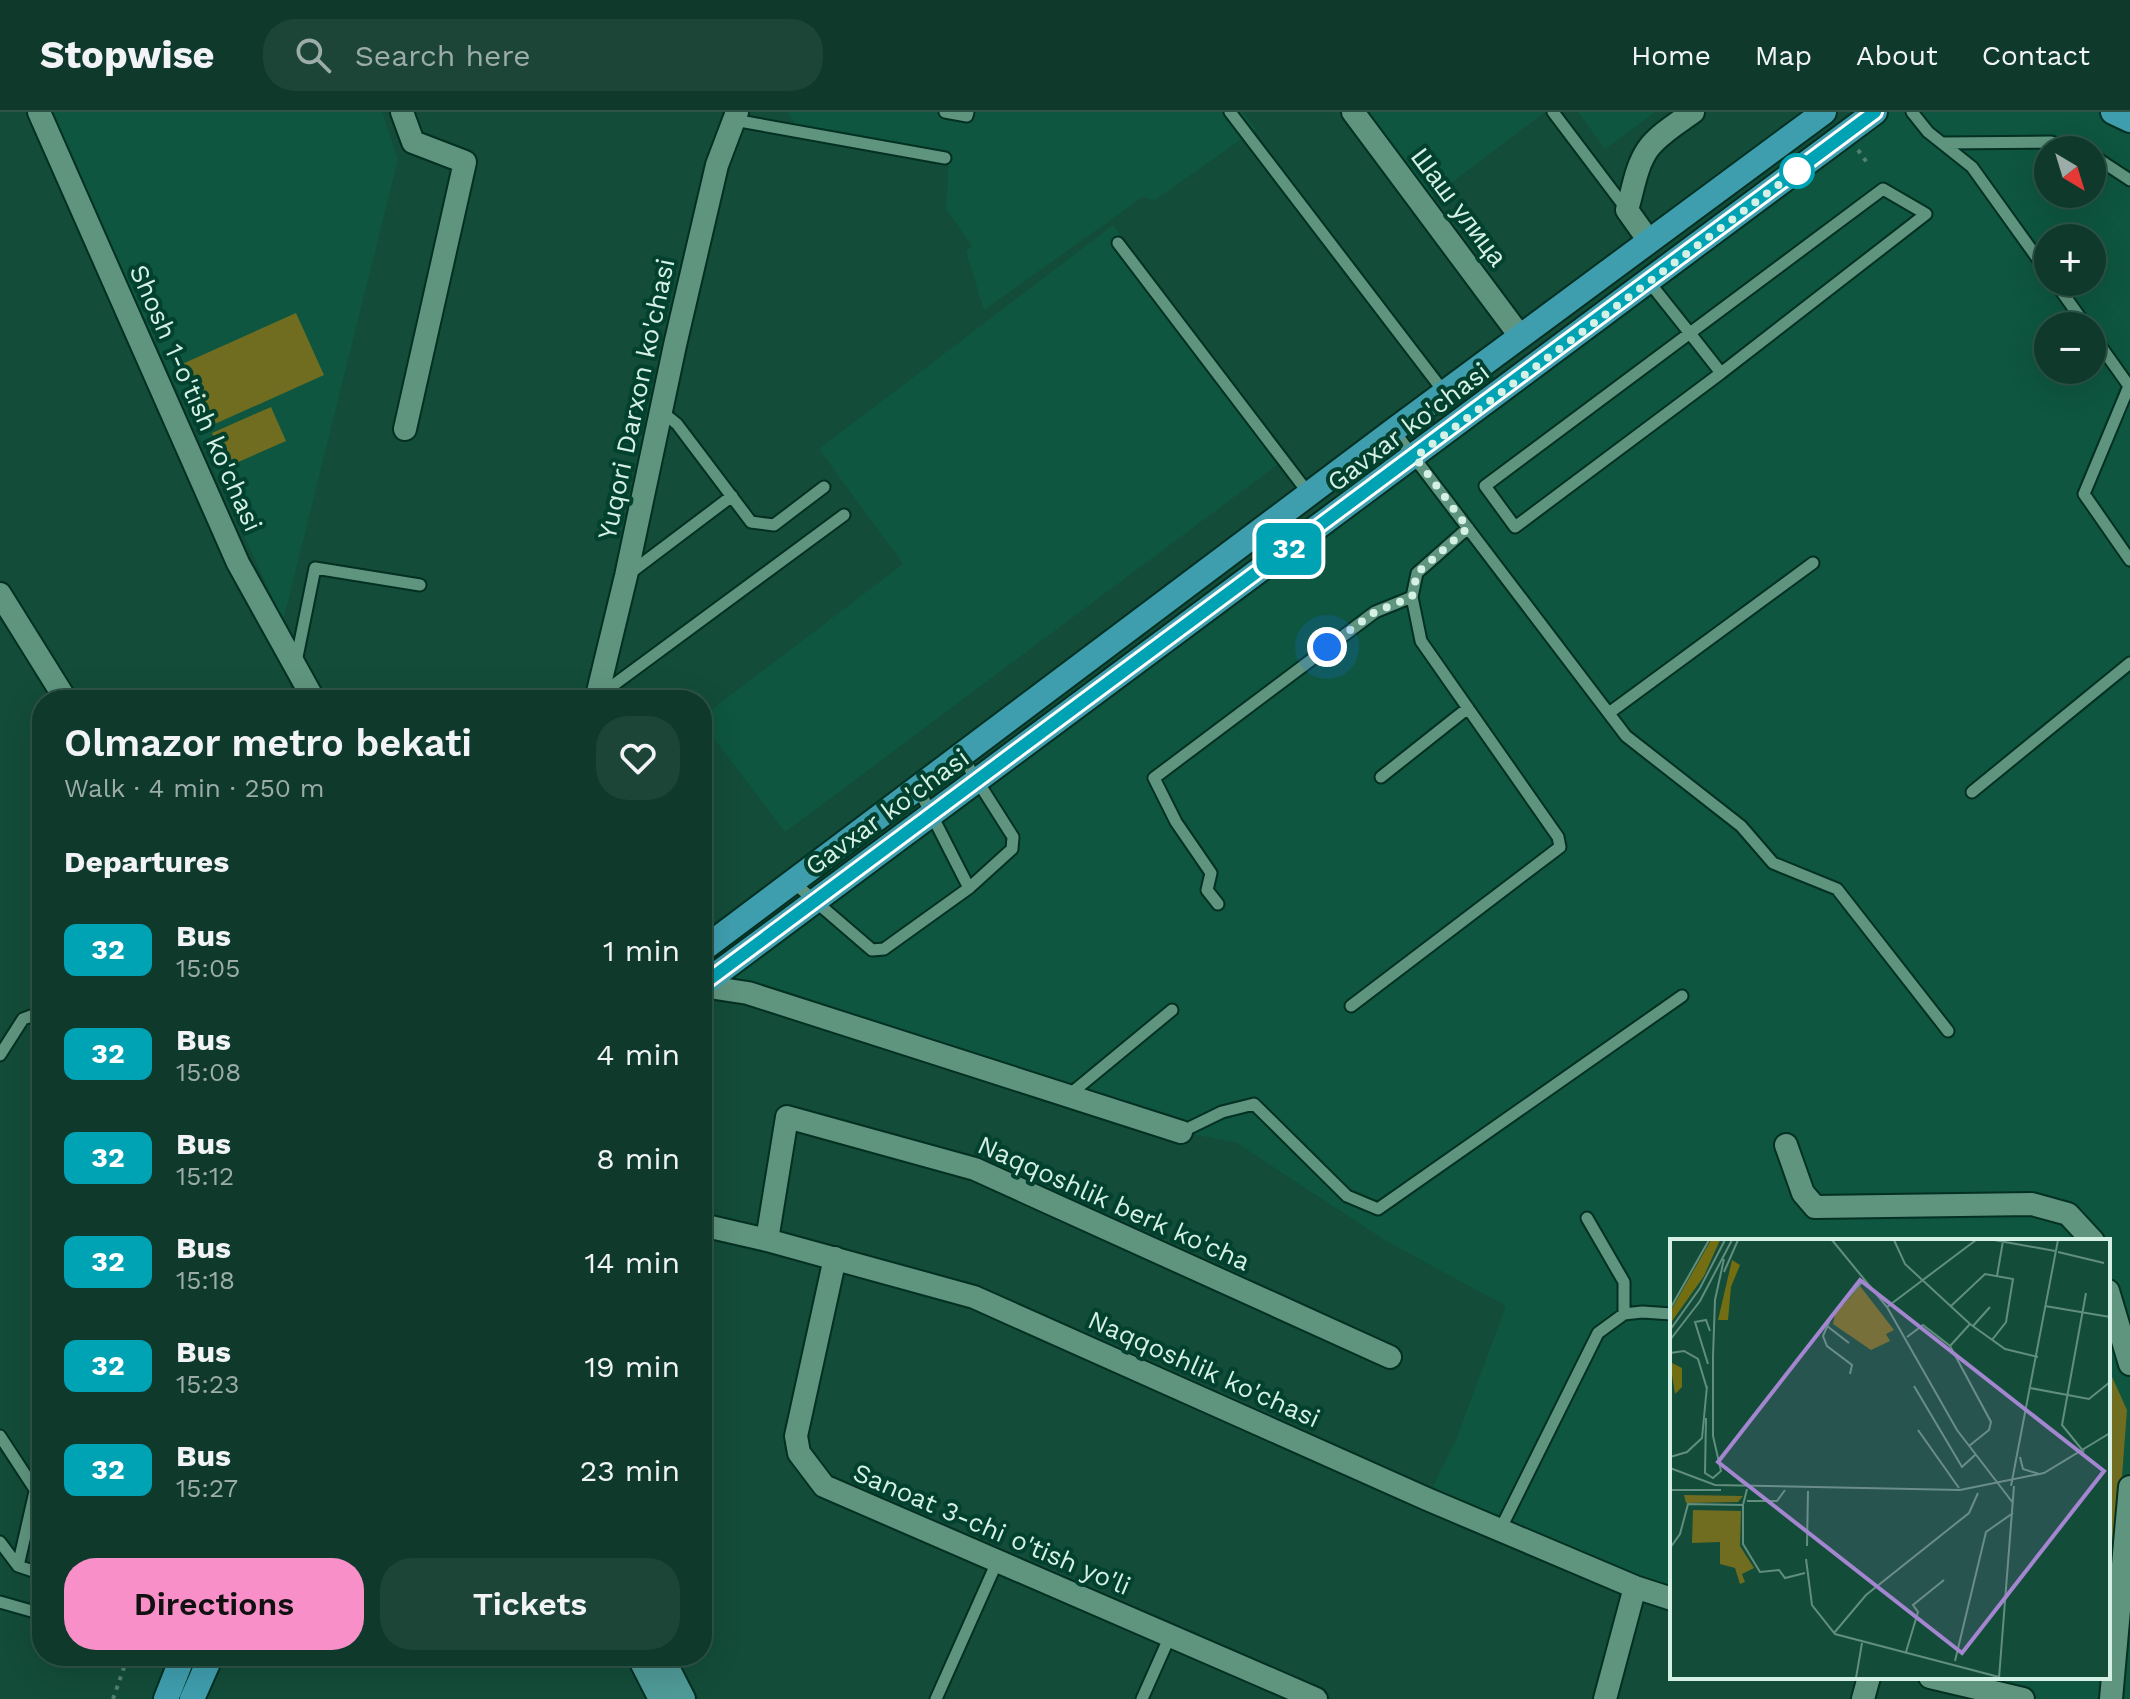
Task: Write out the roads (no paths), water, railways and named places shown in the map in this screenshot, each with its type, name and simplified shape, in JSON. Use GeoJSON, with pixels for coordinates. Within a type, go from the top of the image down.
{"type":"FeatureCollection","features":[{"type":"Feature","properties":{"kind":"main road","name":"Gavxar ko'chasi"},"geometry":{"type":"LineString","coordinates":[[712,942],[1394,430],[1824,112]]}},
{"type":"Feature","properties":{"kind":"main road","name":"Gavxar ko'chasi"},"geometry":{"type":"LineString","coordinates":[[712,978],[1875,112]]}},
{"type":"Feature","properties":{"kind":"main road"},"geometry":{"type":"LineString","coordinates":[[2113,112],[2130,118]]}},
{"type":"Feature","properties":{"kind":"main road"},"geometry":{"type":"LineString","coordinates":[[2124,112],[2130,118]]}},
{"type":"Feature","properties":{"kind":"main road"},"geometry":{"type":"LineString","coordinates":[[166,1699],[179,1666]]}},
{"type":"Feature","properties":{"kind":"main road"},"geometry":{"type":"LineString","coordinates":[[192,1699],[207,1666]]}},
{"type":"Feature","properties":{"kind":"main road"},"geometry":{"type":"LineString","coordinates":[[644,1666],[661,1699]]}},
{"type":"Feature","properties":{"kind":"main road"},"geometry":{"type":"LineString","coordinates":[[666,1666],[683,1699]]}},
{"type":"Feature","properties":{"kind":"street","name":"Shosh 1-o'tish ko'chasi"},"geometry":{"type":"LineString","coordinates":[[39,112],[87,208],[238,563],[308,690]]}},
{"type":"Feature","properties":{"kind":"street"},"geometry":{"type":"LineString","coordinates":[[402,112],[413,142],[465,162],[405,429]]}},
{"type":"Feature","properties":{"kind":"street","name":"Шаш улица"},"geometry":{"type":"LineString","coordinates":[[1353,112],[1520,336]]}},
{"type":"Feature","properties":{"kind":"street"},"geometry":{"type":"LineString","coordinates":[[1649,241],[1627,210],[1638,171],[1648,149],[1693,112]]}},
{"type":"Feature","properties":{"kind":"street","name":"Yuqori Darxon ko'chasi"},"geometry":{"type":"LineString","coordinates":[[598,690],[717,165],[736,116]]}},
{"type":"Feature","properties":{"kind":"street"},"geometry":{"type":"LineString","coordinates":[[0,594],[60,690]]}},
{"type":"Feature","properties":{"kind":"street"},"geometry":{"type":"LineString","coordinates":[[712,988],[748,993],[1181,1132]]}},
{"type":"Feature","properties":{"kind":"street","name":"Naqqoshlik berk ko'cha"},"geometry":{"type":"LineString","coordinates":[[767,1240],[787,1117],[975,1169],[1390,1357]]}},
{"type":"Feature","properties":{"kind":"street"},"geometry":{"type":"LineString","coordinates":[[1786,1145],[1803,1193],[1815,1207],[2032,1204],[2068,1214],[2091,1239]]}},
{"type":"Feature","properties":{"kind":"street","name":"Naqqoshlik ko'chasi"},"geometry":{"type":"LineString","coordinates":[[712,1227],[974,1297],[1182,1392],[1500,1530],[1635,1587],[1670,1598]]}},
{"type":"Feature","properties":{"kind":"street","name":"Sanoat 3-chi o'tish yo'li"},"geometry":{"type":"LineString","coordinates":[[835,1258],[796,1436],[799,1453],[824,1486],[1316,1699]]}},
{"type":"Feature","properties":{"kind":"street"},"geometry":{"type":"LineString","coordinates":[[2110,1304],[2130,1364]]}},
{"type":"Feature","properties":{"kind":"street"},"geometry":{"type":"LineString","coordinates":[[2111,1699],[2130,1487]]}},
{"type":"Feature","properties":{"kind":"street"},"geometry":{"type":"LineString","coordinates":[[1605,1699],[1635,1587]]}},
{"type":"Feature","properties":{"kind":"street"},"geometry":{"type":"LineString","coordinates":[[1863,1699],[1868,1679]]}},
{"type":"Feature","properties":{"kind":"street"},"geometry":{"type":"LineString","coordinates":[[1938,1679],[2023,1699]]}},
{"type":"Feature","properties":{"kind":"lane"},"geometry":{"type":"LineString","coordinates":[[945,112],[967,116],[968,112]]}},
{"type":"Feature","properties":{"kind":"lane"},"geometry":{"type":"LineString","coordinates":[[1230,112],[1445,393]]}},
{"type":"Feature","properties":{"kind":"lane"},"geometry":{"type":"LineString","coordinates":[[1553,112],[1627,210]]}},
{"type":"Feature","properties":{"kind":"lane"},"geometry":{"type":"LineString","coordinates":[[1912,112],[1928,132],[1972,167],[2034,253]]}},
{"type":"Feature","properties":{"kind":"lane"},"geometry":{"type":"LineString","coordinates":[[736,116],[945,158]]}},
{"type":"Feature","properties":{"kind":"lane"},"geometry":{"type":"LineString","coordinates":[[1942,143],[2034,142]]}},
{"type":"Feature","properties":{"kind":"lane"},"geometry":{"type":"LineString","coordinates":[[2106,164],[2130,180]]}},
{"type":"Feature","properties":{"kind":"lane"},"geometry":{"type":"LineString","coordinates":[[1883,189],[1926,214],[1515,527],[1485,486],[1690,334],[1883,189]]}},
{"type":"Feature","properties":{"kind":"lane"},"geometry":{"type":"LineString","coordinates":[[1118,243],[1309,494]]}},
{"type":"Feature","properties":{"kind":"lane"},"geometry":{"type":"LineString","coordinates":[[1649,282],[1721,373]]}},
{"type":"Feature","properties":{"kind":"lane"},"geometry":{"type":"LineString","coordinates":[[2106,353],[2130,386],[2084,494],[2130,560]]}},
{"type":"Feature","properties":{"kind":"lane"},"geometry":{"type":"LineString","coordinates":[[661,410],[677,424],[751,522],[774,525],[824,487]]}},
{"type":"Feature","properties":{"kind":"lane"},"geometry":{"type":"LineString","coordinates":[[1394,430],[1626,736],[1741,826],[1773,863],[1837,889],[1948,1031]]}},
{"type":"Feature","properties":{"kind":"lane"},"geometry":{"type":"LineString","coordinates":[[626,576],[732,496]]}},
{"type":"Feature","properties":{"kind":"lane"},"geometry":{"type":"LineString","coordinates":[[608,690],[844,515]]}},
{"type":"Feature","properties":{"kind":"lane"},"geometry":{"type":"LineString","coordinates":[[1351,1006],[1560,847],[1558,837],[1421,641],[1412,597],[1417,573],[1468,528]]}},
{"type":"Feature","properties":{"kind":"lane"},"geometry":{"type":"LineString","coordinates":[[1609,713],[1813,563]]}},
{"type":"Feature","properties":{"kind":"lane"},"geometry":{"type":"LineString","coordinates":[[295,666],[315,568],[420,585]]}},
{"type":"Feature","properties":{"kind":"lane"},"geometry":{"type":"LineString","coordinates":[[1218,904],[1207,890],[1211,873],[1176,822],[1154,778],[1375,612],[1412,597]]}},
{"type":"Feature","properties":{"kind":"lane"},"geometry":{"type":"LineString","coordinates":[[1972,792],[2130,663]]}},
{"type":"Feature","properties":{"kind":"lane"},"geometry":{"type":"LineString","coordinates":[[1381,777],[1468,708]]}},
{"type":"Feature","properties":{"kind":"lane"},"geometry":{"type":"LineString","coordinates":[[792,882],[872,950],[884,949],[969,888],[1012,849],[1013,837],[961,755]]}},
{"type":"Feature","properties":{"kind":"lane"},"geometry":{"type":"LineString","coordinates":[[918,788],[969,888]]}},
{"type":"Feature","properties":{"kind":"lane"},"geometry":{"type":"LineString","coordinates":[[1181,1132],[1222,1112],[1254,1104],[1347,1196],[1378,1209],[1682,996]]}},
{"type":"Feature","properties":{"kind":"lane"},"geometry":{"type":"LineString","coordinates":[[1068,1096],[1172,1010]]}},
{"type":"Feature","properties":{"kind":"lane"},"geometry":{"type":"LineString","coordinates":[[1,1052],[23,1019],[32,1016]]}},
{"type":"Feature","properties":{"kind":"lane"},"geometry":{"type":"LineString","coordinates":[[1587,1218],[1624,1282],[1624,1314]]}},
{"type":"Feature","properties":{"kind":"lane"},"geometry":{"type":"LineString","coordinates":[[1500,1530],[1598,1333],[1624,1314],[1670,1314]]}},
{"type":"Feature","properties":{"kind":"lane"},"geometry":{"type":"LineString","coordinates":[[0,1436],[32,1485]]}},
{"type":"Feature","properties":{"kind":"lane"},"geometry":{"type":"LineString","coordinates":[[18,1566],[32,1498]]}},
{"type":"Feature","properties":{"kind":"lane"},"geometry":{"type":"LineString","coordinates":[[0,1542],[18,1566],[32,1571]]}},
{"type":"Feature","properties":{"kind":"lane"},"geometry":{"type":"LineString","coordinates":[[936,1699],[997,1562]]}},
{"type":"Feature","properties":{"kind":"lane"},"geometry":{"type":"LineString","coordinates":[[0,1602],[32,1611]]}},
{"type":"Feature","properties":{"kind":"lane"},"geometry":{"type":"LineString","coordinates":[[1142,1699],[1170,1636]]}}]}
